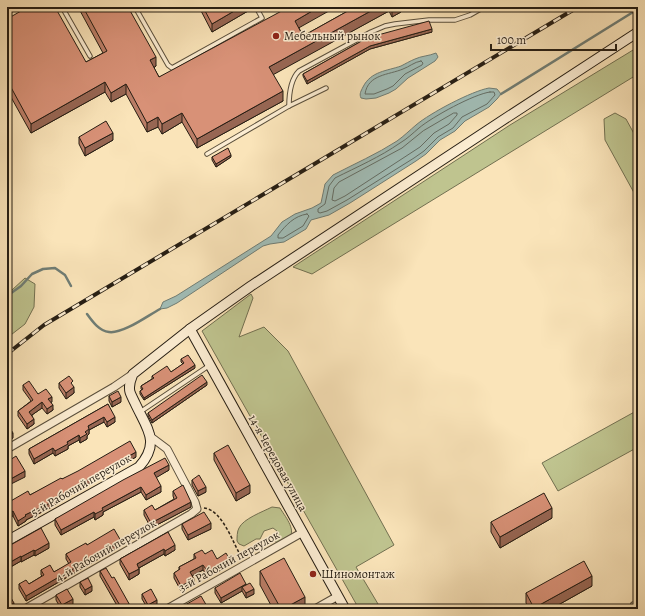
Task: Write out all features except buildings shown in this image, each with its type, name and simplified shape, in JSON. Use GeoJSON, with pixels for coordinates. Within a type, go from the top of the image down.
{"type":"FeatureCollection","features":[{"type":"Feature","properties":{"kind":"main road"},"geometry":{"type":"LineString","coordinates":[[151,437],[130,392],[130,383],[133,374],[190,329],[258,282],[638,32]]}},
{"type":"Feature","properties":{"kind":"main road","name":"14-я Чередовая улица"},"geometry":{"type":"LineString","coordinates":[[190,329],[345,609]]}},
{"type":"Feature","properties":{"kind":"main road","name":"5-й Рабочий переулок"},"geometry":{"type":"LineString","coordinates":[[7,542],[139,467],[146,459],[151,449],[151,437]]}},
{"type":"Feature","properties":{"kind":"street"},"geometry":{"type":"LineString","coordinates":[[7,449],[114,387],[133,374]]}},
{"type":"Feature","properties":{"kind":"street"},"geometry":{"type":"LineString","coordinates":[[151,437],[167,450],[195,502],[197,509]]}},
{"type":"Feature","properties":{"kind":"street","name":"4-й Рабочий переулок"},"geometry":{"type":"LineString","coordinates":[[25,609],[192,514],[197,509]]}},
{"type":"Feature","properties":{"kind":"street","name":"3-й Рабочий переулок"},"geometry":{"type":"LineString","coordinates":[[167,609],[303,532]]}},
{"type":"Feature","properties":{"kind":"street"},"geometry":{"type":"LineString","coordinates":[[315,609],[338,596]]}},
{"type":"Feature","properties":{"kind":"lane"},"geometry":{"type":"LineString","coordinates":[[7,12],[16,7]]}},
{"type":"Feature","properties":{"kind":"lane"},"geometry":{"type":"LineString","coordinates":[[62,7],[90,56]]}},
{"type":"Feature","properties":{"kind":"lane"},"geometry":{"type":"LineString","coordinates":[[135,7],[168,65],[172,68],[262,18],[256,7]]}},
{"type":"Feature","properties":{"kind":"lane"},"geometry":{"type":"LineString","coordinates":[[289,106],[289,93],[294,76],[299,71],[371,32],[395,24],[429,20],[455,20],[470,15],[484,7]]}},
{"type":"Feature","properties":{"kind":"lane"},"geometry":{"type":"LineString","coordinates":[[207,154],[289,106],[326,88]]}},
{"type":"Feature","properties":{"kind":"lane"},"geometry":{"type":"LineString","coordinates":[[139,413],[210,365]]}},
{"type":"Feature","properties":{"kind":"lane"},"geometry":{"type":"LineString","coordinates":[[633,604],[635,609]]}},
{"type":"Feature","properties":{"kind":"path"},"geometry":{"type":"LineString","coordinates":[[197,509],[207,509],[215,513],[224,524],[246,564]]}},
{"type":"Feature","properties":{"kind":"green space"},"geometry":{"type":"Polygon","coordinates":[[[638,47],[638,74],[312,274],[293,267],[510,125],[638,47]]]}},
{"type":"Feature","properties":{"kind":"green space"},"geometry":{"type":"Polygon","coordinates":[[[615,113],[626,119],[638,141],[638,200],[605,140],[604,119],[615,113]]]}},
{"type":"Feature","properties":{"kind":"green space"},"geometry":{"type":"Polygon","coordinates":[[[25,278],[35,284],[34,307],[25,324],[7,338],[7,290],[12,290],[25,278]]]}},
{"type":"Feature","properties":{"kind":"green space"},"geometry":{"type":"Polygon","coordinates":[[[251,294],[253,298],[239,337],[264,327],[288,351],[394,545],[356,567],[381,609],[359,609],[202,331],[251,294]]]}},
{"type":"Feature","properties":{"kind":"green space"},"geometry":{"type":"Polygon","coordinates":[[[638,410],[638,447],[558,491],[542,463],[638,410]]]}},
{"type":"Feature","properties":{"kind":"green space"},"geometry":{"type":"Polygon","coordinates":[[[272,507],[280,508],[289,523],[292,531],[289,538],[277,544],[275,540],[278,535],[277,531],[273,528],[264,531],[260,539],[256,539],[244,546],[239,544],[237,541],[237,534],[241,525],[253,516],[272,507]]]}},
{"type":"Feature","properties":{"kind":"water"},"geometry":{"type":"Polygon","coordinates":[[[436,53],[438,57],[435,61],[408,78],[396,89],[376,98],[361,98],[360,94],[366,82],[375,75],[401,66],[417,58],[436,53]]]}},
{"type":"Feature","properties":{"kind":"water"},"geometry":{"type":"Polygon","coordinates":[[[489,88],[497,89],[501,94],[489,107],[465,121],[455,131],[440,140],[426,154],[416,161],[329,215],[311,220],[306,229],[284,242],[263,246],[177,303],[167,308],[160,309],[163,302],[176,296],[271,236],[282,222],[295,214],[321,203],[325,184],[333,175],[389,146],[400,139],[422,120],[441,109],[472,93],[489,88]]]}},
{"type":"Feature","properties":{"kind":"waterway"},"geometry":{"type":"LineString","coordinates":[[501,94],[638,9]]}},
{"type":"Feature","properties":{"kind":"waterway"},"geometry":{"type":"LineString","coordinates":[[7,296],[21,286],[32,274],[43,269],[55,268],[65,275],[71,286]]}},
{"type":"Feature","properties":{"kind":"waterway"},"geometry":{"type":"LineString","coordinates":[[87,314],[102,330],[115,332],[142,320],[160,309]]}},
{"type":"Feature","properties":{"kind":"railway"},"geometry":{"type":"LineString","coordinates":[[7,354],[44,325],[578,7]]}},
{"type":"Feature","properties":{"kind":"place","name":"Мебельный рынок"},"geometry":{"type":"Point","coordinates":[276,36]}},
{"type":"Feature","properties":{"kind":"place","name":"Шиномонтаж"},"geometry":{"type":"Point","coordinates":[313,574]}}]}
